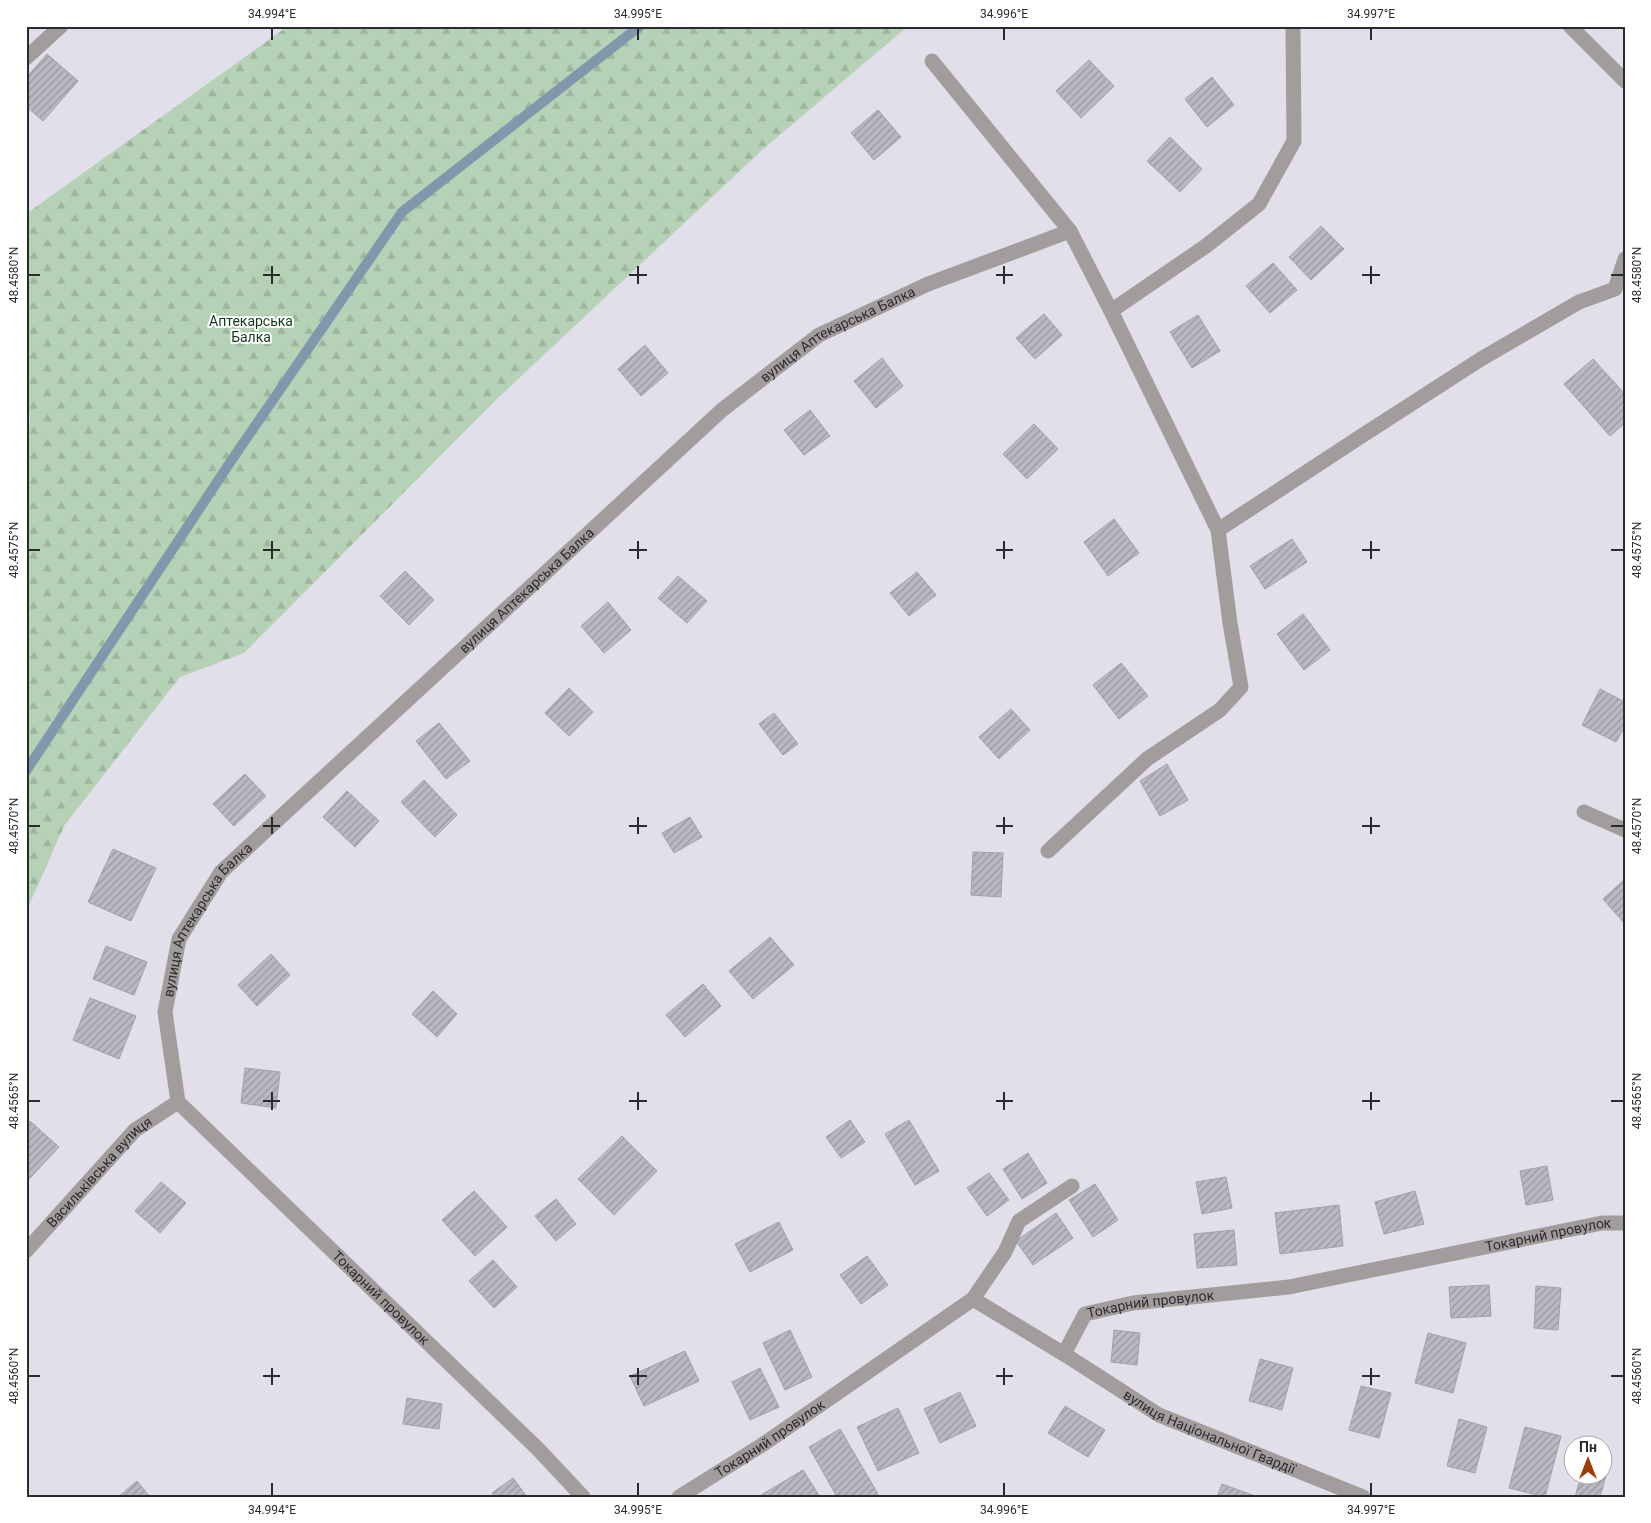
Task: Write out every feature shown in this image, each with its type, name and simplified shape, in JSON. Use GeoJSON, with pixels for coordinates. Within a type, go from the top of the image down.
{"type":"FeatureCollection","features":[{"type":"Feature","properties":{"kind":"street"},"geometry":{"type":"LineString","coordinates":[[26,58],[61,26]]}},
{"type":"Feature","properties":{"kind":"street"},"geometry":{"type":"LineString","coordinates":[[1111,311],[1206,246],[1259,204],[1294,142],[1293,26]]}},
{"type":"Feature","properties":{"kind":"street"},"geometry":{"type":"LineString","coordinates":[[1570,26],[1625,82]]}},
{"type":"Feature","properties":{"kind":"street"},"geometry":{"type":"LineString","coordinates":[[932,61],[1070,231],[1111,311],[1218,530],[1230,623],[1242,687],[1220,710],[1147,759],[1048,852]]}},
{"type":"Feature","properties":{"kind":"street","name":"вулиця Аптекарська Балка"},"geometry":{"type":"LineString","coordinates":[[178,1102],[165,1012],[179,939],[222,872],[722,410],[819,335],[928,284],[1070,231]]}},
{"type":"Feature","properties":{"kind":"street"},"geometry":{"type":"LineString","coordinates":[[1218,530],[1481,359],[1579,302],[1615,289],[1625,258]]}},
{"type":"Feature","properties":{"kind":"street"},"geometry":{"type":"LineString","coordinates":[[1584,812],[1625,830]]}},
{"type":"Feature","properties":{"kind":"street","name":"Васильківська вулиця"},"geometry":{"type":"LineString","coordinates":[[26,1251],[135,1130],[178,1102]]}},
{"type":"Feature","properties":{"kind":"street","name":"Токарний провулок"},"geometry":{"type":"LineString","coordinates":[[178,1102],[531,1442],[583,1497]]}},
{"type":"Feature","properties":{"kind":"street"},"geometry":{"type":"LineString","coordinates":[[1064,1354],[973,1299],[1005,1252],[1019,1220],[1072,1186]]}},
{"type":"Feature","properties":{"kind":"street","name":"Токарний провулок"},"geometry":{"type":"LineString","coordinates":[[1064,1354],[1085,1314],[1133,1303],[1289,1287],[1602,1223],[1625,1223]]}},
{"type":"Feature","properties":{"kind":"street","name":"Токарний провулок"},"geometry":{"type":"LineString","coordinates":[[679,1497],[762,1445],[973,1299]]}},
{"type":"Feature","properties":{"kind":"street","name":"вулиця Національної Гвардії"},"geometry":{"type":"LineString","coordinates":[[1064,1354],[1159,1416],[1363,1497]]}},
{"type":"Feature","properties":{"kind":"green space","name":"Аптекарська Балка"},"geometry":{"type":"Polygon","coordinates":[[[288,26],[908,26],[760,152],[498,398],[244,653],[180,677],[64,826],[26,912],[26,452],[30,419],[26,410],[26,214],[288,26]]]}},
{"type":"Feature","properties":{"kind":"building"},"geometry":{"type":"Polygon","coordinates":[[[47,54],[78,81],[43,121],[26,106],[26,78],[47,54]]]}},
{"type":"Feature","properties":{"kind":"building"},"geometry":{"type":"Polygon","coordinates":[[[1089,60],[1114,86],[1081,118],[1056,91],[1089,60]]]}},
{"type":"Feature","properties":{"kind":"building"},"geometry":{"type":"Polygon","coordinates":[[[1212,77],[1234,105],[1207,127],[1185,99],[1212,77]]]}},
{"type":"Feature","properties":{"kind":"building"},"geometry":{"type":"Polygon","coordinates":[[[878,110],[901,137],[874,160],[851,133],[878,110]]]}},
{"type":"Feature","properties":{"kind":"building"},"geometry":{"type":"Polygon","coordinates":[[[1170,137],[1202,169],[1180,192],[1147,161],[1170,137]]]}},
{"type":"Feature","properties":{"kind":"building"},"geometry":{"type":"Polygon","coordinates":[[[1321,226],[1344,249],[1311,280],[1289,257],[1321,226]]]}},
{"type":"Feature","properties":{"kind":"building"},"geometry":{"type":"Polygon","coordinates":[[[1273,263],[1297,290],[1270,313],[1246,286],[1273,263]]]}},
{"type":"Feature","properties":{"kind":"building"},"geometry":{"type":"Polygon","coordinates":[[[1044,314],[1062,335],[1035,359],[1016,338],[1044,314]]]}},
{"type":"Feature","properties":{"kind":"building"},"geometry":{"type":"Polygon","coordinates":[[[1198,315],[1220,351],[1192,368],[1170,332],[1198,315]]]}},
{"type":"Feature","properties":{"kind":"building"},"geometry":{"type":"Polygon","coordinates":[[[645,345],[668,373],[641,396],[618,369],[645,345]]]}},
{"type":"Feature","properties":{"kind":"building"},"geometry":{"type":"Polygon","coordinates":[[[882,358],[903,386],[876,408],[854,381],[882,358]]]}},
{"type":"Feature","properties":{"kind":"building"},"geometry":{"type":"Polygon","coordinates":[[[1593,359],[1625,394],[1625,423],[1610,436],[1564,384],[1593,359]]]}},
{"type":"Feature","properties":{"kind":"building"},"geometry":{"type":"Polygon","coordinates":[[[810,410],[830,436],[804,455],[784,430],[810,410]]]}},
{"type":"Feature","properties":{"kind":"building"},"geometry":{"type":"Polygon","coordinates":[[[1034,424],[1058,449],[1027,479],[1003,454],[1034,424]]]}},
{"type":"Feature","properties":{"kind":"building"},"geometry":{"type":"Polygon","coordinates":[[[1114,519],[1139,553],[1108,576],[1084,542],[1114,519]]]}},
{"type":"Feature","properties":{"kind":"building"},"geometry":{"type":"Polygon","coordinates":[[[1292,539],[1307,562],[1265,589],[1250,566],[1292,539]]]}},
{"type":"Feature","properties":{"kind":"building"},"geometry":{"type":"Polygon","coordinates":[[[405,571],[434,600],[409,625],[380,596],[405,571]]]}},
{"type":"Feature","properties":{"kind":"building"},"geometry":{"type":"Polygon","coordinates":[[[917,572],[936,595],[909,616],[890,593],[917,572]]]}},
{"type":"Feature","properties":{"kind":"building"},"geometry":{"type":"Polygon","coordinates":[[[678,576],[707,601],[687,623],[658,598],[678,576]]]}},
{"type":"Feature","properties":{"kind":"building"},"geometry":{"type":"Polygon","coordinates":[[[608,602],[631,630],[604,653],[581,626],[608,602]]]}},
{"type":"Feature","properties":{"kind":"building"},"geometry":{"type":"Polygon","coordinates":[[[1303,614],[1330,650],[1304,670],[1277,634],[1303,614]]]}},
{"type":"Feature","properties":{"kind":"building"},"geometry":{"type":"Polygon","coordinates":[[[1121,663],[1148,696],[1119,719],[1093,685],[1121,663]]]}},
{"type":"Feature","properties":{"kind":"building"},"geometry":{"type":"Polygon","coordinates":[[[569,688],[593,712],[569,736],[545,713],[569,688]]]}},
{"type":"Feature","properties":{"kind":"building"},"geometry":{"type":"Polygon","coordinates":[[[1600,689],[1625,702],[1625,726],[1616,742],[1582,725],[1600,689]]]}},
{"type":"Feature","properties":{"kind":"building"},"geometry":{"type":"Polygon","coordinates":[[[1011,709],[1030,730],[999,759],[979,737],[1011,709]]]}},
{"type":"Feature","properties":{"kind":"building"},"geometry":{"type":"Polygon","coordinates":[[[774,713],[798,744],[783,755],[759,724],[774,713]]]}},
{"type":"Feature","properties":{"kind":"building"},"geometry":{"type":"Polygon","coordinates":[[[439,723],[470,761],[446,779],[416,741],[439,723]]]}},
{"type":"Feature","properties":{"kind":"building"},"geometry":{"type":"Polygon","coordinates":[[[1167,764],[1188,800],[1160,816],[1140,781],[1167,764]]]}},
{"type":"Feature","properties":{"kind":"building"},"geometry":{"type":"Polygon","coordinates":[[[245,774],[266,796],[234,826],[213,804],[245,774]]]}},
{"type":"Feature","properties":{"kind":"building"},"geometry":{"type":"Polygon","coordinates":[[[424,780],[457,815],[435,837],[401,802],[424,780]]]}},
{"type":"Feature","properties":{"kind":"building"},"geometry":{"type":"Polygon","coordinates":[[[347,791],[379,821],[355,847],[323,817],[347,791]]]}},
{"type":"Feature","properties":{"kind":"building"},"geometry":{"type":"Polygon","coordinates":[[[690,817],[702,837],[674,853],[662,833],[690,817]]]}},
{"type":"Feature","properties":{"kind":"building"},"geometry":{"type":"Polygon","coordinates":[[[113,849],[156,868],[131,921],[88,902],[113,849]]]}},
{"type":"Feature","properties":{"kind":"building"},"geometry":{"type":"Polygon","coordinates":[[[973,852],[1003,853],[1001,897],[971,895],[973,852]]]}},
{"type":"Feature","properties":{"kind":"building"},"geometry":{"type":"Polygon","coordinates":[[[1625,879],[1625,924],[1603,899],[1625,879]]]}},
{"type":"Feature","properties":{"kind":"building"},"geometry":{"type":"Polygon","coordinates":[[[770,937],[794,965],[753,999],[729,971],[770,937]]]}},
{"type":"Feature","properties":{"kind":"building"},"geometry":{"type":"Polygon","coordinates":[[[106,946],[147,962],[134,995],[93,979],[106,946]]]}},
{"type":"Feature","properties":{"kind":"building"},"geometry":{"type":"Polygon","coordinates":[[[271,954],[290,975],[257,1006],[238,985],[271,954]]]}},
{"type":"Feature","properties":{"kind":"building"},"geometry":{"type":"Polygon","coordinates":[[[703,984],[721,1006],[685,1037],[666,1015],[703,984]]]}},
{"type":"Feature","properties":{"kind":"building"},"geometry":{"type":"Polygon","coordinates":[[[433,991],[457,1014],[437,1037],[412,1014],[433,991]]]}},
{"type":"Feature","properties":{"kind":"building"},"geometry":{"type":"Polygon","coordinates":[[[90,998],[136,1016],[119,1059],[73,1040],[90,998]]]}},
{"type":"Feature","properties":{"kind":"building"},"geometry":{"type":"Polygon","coordinates":[[[245,1068],[280,1072],[276,1108],[241,1103],[245,1068]]]}},
{"type":"Feature","properties":{"kind":"building"},"geometry":{"type":"Polygon","coordinates":[[[850,1120],[865,1142],[841,1158],[826,1137],[850,1120]]]}},
{"type":"Feature","properties":{"kind":"building"},"geometry":{"type":"Polygon","coordinates":[[[909,1120],[939,1171],[915,1185],[885,1134],[909,1120]]]}},
{"type":"Feature","properties":{"kind":"building"},"geometry":{"type":"Polygon","coordinates":[[[30,1121],[59,1147],[29,1179],[26,1176],[26,1125],[30,1121]]]}},
{"type":"Feature","properties":{"kind":"building"},"geometry":{"type":"Polygon","coordinates":[[[622,1136],[657,1171],[614,1215],[578,1179],[622,1136]]]}},
{"type":"Feature","properties":{"kind":"building"},"geometry":{"type":"Polygon","coordinates":[[[1028,1153],[1047,1183],[1022,1199],[1003,1169],[1028,1153]]]}},
{"type":"Feature","properties":{"kind":"building"},"geometry":{"type":"Polygon","coordinates":[[[1547,1166],[1553,1200],[1526,1205],[1520,1171],[1547,1166]]]}},
{"type":"Feature","properties":{"kind":"building"},"geometry":{"type":"Polygon","coordinates":[[[989,1173],[1009,1200],[987,1216],[967,1188],[989,1173]]]}},
{"type":"Feature","properties":{"kind":"building"},"geometry":{"type":"Polygon","coordinates":[[[1226,1177],[1232,1208],[1202,1214],[1196,1182],[1226,1177]]]}},
{"type":"Feature","properties":{"kind":"building"},"geometry":{"type":"Polygon","coordinates":[[[161,1182],[186,1203],[160,1233],[135,1211],[161,1182]]]}},
{"type":"Feature","properties":{"kind":"building"},"geometry":{"type":"Polygon","coordinates":[[[1095,1184],[1118,1220],[1093,1237],[1069,1200],[1095,1184]]]}},
{"type":"Feature","properties":{"kind":"building"},"geometry":{"type":"Polygon","coordinates":[[[474,1191],[507,1227],[475,1256],[442,1220],[474,1191]]]}},
{"type":"Feature","properties":{"kind":"building"},"geometry":{"type":"Polygon","coordinates":[[[1415,1191],[1424,1224],[1384,1234],[1375,1202],[1415,1191]]]}},
{"type":"Feature","properties":{"kind":"building"},"geometry":{"type":"Polygon","coordinates":[[[556,1199],[576,1224],[556,1241],[535,1216],[556,1199]]]}},
{"type":"Feature","properties":{"kind":"building"},"geometry":{"type":"Polygon","coordinates":[[[1339,1205],[1343,1246],[1280,1254],[1275,1213],[1339,1205]]]}},
{"type":"Feature","properties":{"kind":"building"},"geometry":{"type":"Polygon","coordinates":[[[1056,1213],[1073,1238],[1033,1265],[1016,1241],[1056,1213]]]}},
{"type":"Feature","properties":{"kind":"building"},"geometry":{"type":"Polygon","coordinates":[[[779,1222],[793,1250],[750,1272],[735,1244],[779,1222]]]}},
{"type":"Feature","properties":{"kind":"building"},"geometry":{"type":"Polygon","coordinates":[[[1234,1230],[1237,1265],[1197,1268],[1194,1234],[1234,1230]]]}},
{"type":"Feature","properties":{"kind":"building"},"geometry":{"type":"Polygon","coordinates":[[[867,1256],[888,1285],[861,1304],[840,1275],[867,1256]]]}},
{"type":"Feature","properties":{"kind":"building"},"geometry":{"type":"Polygon","coordinates":[[[493,1260],[517,1287],[494,1308],[469,1281],[493,1260]]]}},
{"type":"Feature","properties":{"kind":"building"},"geometry":{"type":"Polygon","coordinates":[[[1489,1285],[1491,1316],[1451,1318],[1449,1287],[1489,1285]]]}},
{"type":"Feature","properties":{"kind":"building"},"geometry":{"type":"Polygon","coordinates":[[[1536,1286],[1561,1288],[1558,1330],[1534,1328],[1536,1286]]]}},
{"type":"Feature","properties":{"kind":"building"},"geometry":{"type":"Polygon","coordinates":[[[790,1330],[812,1377],[785,1390],[763,1343],[790,1330]]]}},
{"type":"Feature","properties":{"kind":"building"},"geometry":{"type":"Polygon","coordinates":[[[1114,1330],[1140,1333],[1137,1365],[1111,1362],[1114,1330]]]}},
{"type":"Feature","properties":{"kind":"building"},"geometry":{"type":"Polygon","coordinates":[[[1428,1333],[1466,1343],[1453,1393],[1415,1383],[1428,1333]]]}},
{"type":"Feature","properties":{"kind":"building"},"geometry":{"type":"Polygon","coordinates":[[[685,1351],[699,1381],[644,1406],[630,1376],[685,1351]]]}},
{"type":"Feature","properties":{"kind":"building"},"geometry":{"type":"Polygon","coordinates":[[[1260,1359],[1293,1368],[1282,1410],[1249,1401],[1260,1359]]]}},
{"type":"Feature","properties":{"kind":"building"},"geometry":{"type":"Polygon","coordinates":[[[760,1368],[779,1407],[750,1420],[732,1382],[760,1368]]]}},
{"type":"Feature","properties":{"kind":"building"},"geometry":{"type":"Polygon","coordinates":[[[1361,1386],[1391,1393],[1379,1438],[1349,1430],[1361,1386]]]}},
{"type":"Feature","properties":{"kind":"building"},"geometry":{"type":"Polygon","coordinates":[[[960,1392],[976,1426],[940,1443],[924,1409],[960,1392]]]}},
{"type":"Feature","properties":{"kind":"building"},"geometry":{"type":"Polygon","coordinates":[[[407,1398],[442,1404],[439,1429],[403,1424],[407,1398]]]}},
{"type":"Feature","properties":{"kind":"building"},"geometry":{"type":"Polygon","coordinates":[[[1065,1406],[1105,1430],[1088,1457],[1048,1433],[1065,1406]]]}},
{"type":"Feature","properties":{"kind":"building"},"geometry":{"type":"Polygon","coordinates":[[[898,1408],[919,1453],[878,1471],[857,1427],[898,1408]]]}},
{"type":"Feature","properties":{"kind":"building"},"geometry":{"type":"Polygon","coordinates":[[[1459,1419],[1487,1427],[1475,1473],[1447,1466],[1459,1419]]]}},
{"type":"Feature","properties":{"kind":"building"},"geometry":{"type":"Polygon","coordinates":[[[1525,1427],[1561,1436],[1545,1497],[1509,1488],[1525,1427]]]}},
{"type":"Feature","properties":{"kind":"building"},"geometry":{"type":"Polygon","coordinates":[[[840,1429],[878,1494],[873,1497],[837,1497],[809,1447],[840,1429]]]}},
{"type":"Feature","properties":{"kind":"building"},"geometry":{"type":"Polygon","coordinates":[[[803,1470],[820,1497],[758,1497],[803,1470]]]}},
{"type":"Feature","properties":{"kind":"building"},"geometry":{"type":"Polygon","coordinates":[[[513,1478],[527,1497],[495,1497],[492,1493],[513,1478]]]}},
{"type":"Feature","properties":{"kind":"building"},"geometry":{"type":"Polygon","coordinates":[[[137,1481],[150,1497],[118,1497],[137,1481]]]}},
{"type":"Feature","properties":{"kind":"building"},"geometry":{"type":"Polygon","coordinates":[[[1222,1484],[1258,1497],[1217,1497],[1222,1484]]]}},
{"type":"Feature","properties":{"kind":"building"},"geometry":{"type":"Polygon","coordinates":[[[1578,1486],[1603,1486],[1600,1497],[1575,1497],[1578,1486]]]}},
{"type":"Feature","properties":{"kind":"waterway"},"geometry":{"type":"LineString","coordinates":[[26,771],[231,461],[402,212],[640,26]]}}]}
